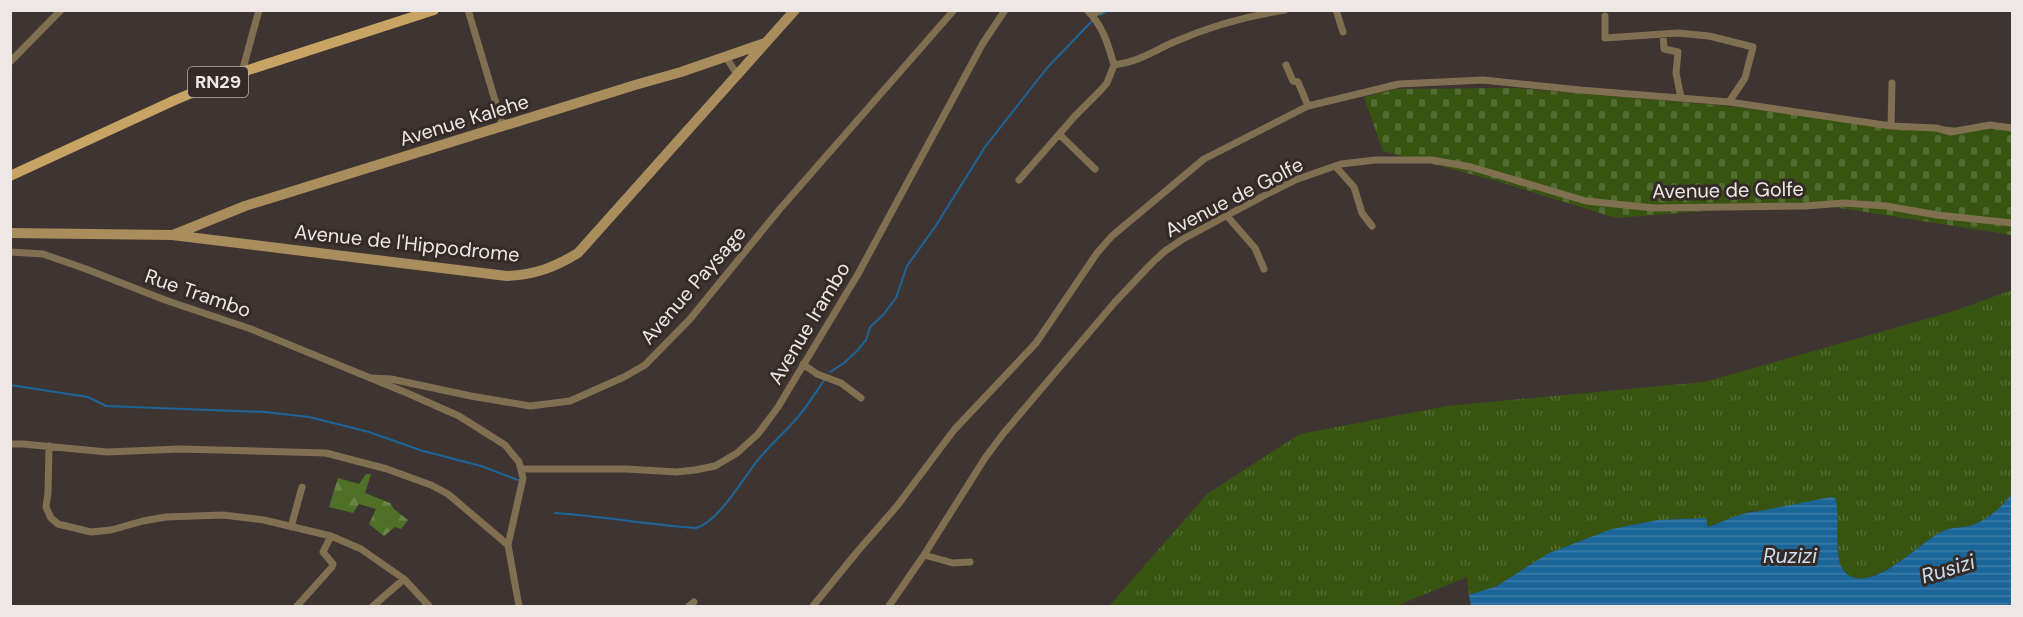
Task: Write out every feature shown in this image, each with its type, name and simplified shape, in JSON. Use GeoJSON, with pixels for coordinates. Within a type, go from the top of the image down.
{"type":"FeatureCollection","features":[{"type":"Feature","properties":{"kind":"main road","name":"RN29"},"geometry":{"type":"LineString","coordinates":[[10,176],[175,100],[242,72],[434,10]]}},
{"type":"Feature","properties":{"kind":"street"},"geometry":{"type":"LineString","coordinates":[[10,62],[62,10]]}},
{"type":"Feature","properties":{"kind":"street"},"geometry":{"type":"LineString","coordinates":[[242,72],[260,10]]}},
{"type":"Feature","properties":{"kind":"street"},"geometry":{"type":"LineString","coordinates":[[468,10],[503,127]]}},
{"type":"Feature","properties":{"kind":"street","name":"Avenue de l'Hippodrome"},"geometry":{"type":"LineString","coordinates":[[10,233],[172,235],[507,276],[541,272],[563,263],[578,253],[795,10]]}},
{"type":"Feature","properties":{"kind":"street","name":"Avenue Paysage"},"geometry":{"type":"LineString","coordinates":[[371,378],[391,379],[530,406],[570,401],[624,377],[645,364],[690,319],[779,210],[954,10]]}},
{"type":"Feature","properties":{"kind":"street","name":"Avenue Irambo"},"geometry":{"type":"LineString","coordinates":[[521,469],[626,469],[676,472],[715,466],[737,453],[758,434],[770,420],[858,274],[983,43],[1005,10]]}},
{"type":"Feature","properties":{"kind":"street"},"geometry":{"type":"LineString","coordinates":[[1019,180],[1107,83],[1114,65],[1106,36],[1089,13],[1101,10]]}},
{"type":"Feature","properties":{"kind":"street"},"geometry":{"type":"LineString","coordinates":[[1114,65],[1136,61],[1174,42],[1238,19],[1285,10]]}},
{"type":"Feature","properties":{"kind":"street"},"geometry":{"type":"LineString","coordinates":[[1336,10],[1343,32]]}},
{"type":"Feature","properties":{"kind":"street"},"geometry":{"type":"LineString","coordinates":[[1605,16],[1605,38],[1663,34],[1709,36],[1753,47],[1745,78],[1729,102]]}},
{"type":"Feature","properties":{"kind":"street"},"geometry":{"type":"LineString","coordinates":[[1663,34],[1664,49],[1678,52],[1676,73],[1681,98]]}},
{"type":"Feature","properties":{"kind":"street","name":"Avenue Kalehe"},"geometry":{"type":"LineString","coordinates":[[172,235],[245,206],[503,127],[768,42]]}},
{"type":"Feature","properties":{"kind":"street"},"geometry":{"type":"LineString","coordinates":[[726,57],[738,76]]}},
{"type":"Feature","properties":{"kind":"street"},"geometry":{"type":"LineString","coordinates":[[1286,64],[1293,81],[1298,82],[1308,106]]}},
{"type":"Feature","properties":{"kind":"street"},"geometry":{"type":"LineString","coordinates":[[813,606],[897,506],[954,430],[1036,343],[1097,253],[1112,236],[1204,159],[1308,106],[1399,84],[1483,80],[1729,102],[1891,126],[1936,128],[1951,132],[1990,125],[2013,128]]}},
{"type":"Feature","properties":{"kind":"street"},"geometry":{"type":"LineString","coordinates":[[1891,126],[1892,83]]}},
{"type":"Feature","properties":{"kind":"street"},"geometry":{"type":"LineString","coordinates":[[1060,135],[1095,169]]}},
{"type":"Feature","properties":{"kind":"street","name":"Avenue de Golfe"},"geometry":{"type":"LineString","coordinates":[[889,606],[985,458],[1115,302],[1165,251],[1183,239],[1295,180],[1336,167],[1375,160],[1432,160],[1471,167],[1586,201],[1654,208],[1805,206],[1844,203],[1886,206],[1936,215],[2013,223]]}},
{"type":"Feature","properties":{"kind":"street"},"geometry":{"type":"LineString","coordinates":[[1336,167],[1354,187],[1362,213],[1372,226]]}},
{"type":"Feature","properties":{"kind":"street"},"geometry":{"type":"LineString","coordinates":[[1227,216],[1255,248],[1264,269]]}},
{"type":"Feature","properties":{"kind":"street","name":"Rue Trambo"},"geometry":{"type":"LineString","coordinates":[[10,252],[44,254],[76,265],[165,300],[251,329],[407,393],[459,416],[506,446],[515,455],[521,469]]}},
{"type":"Feature","properties":{"kind":"street"},"geometry":{"type":"LineString","coordinates":[[803,364],[817,374],[841,383],[861,398]]}},
{"type":"Feature","properties":{"kind":"street"},"geometry":{"type":"LineString","coordinates":[[10,444],[107,452],[180,449],[326,453],[387,469],[431,485],[448,494],[508,545]]}},
{"type":"Feature","properties":{"kind":"street"},"geometry":{"type":"LineString","coordinates":[[50,446],[46,507],[51,518],[58,524],[92,532],[166,518],[246,516],[331,536],[361,549],[404,579],[429,606]]}},
{"type":"Feature","properties":{"kind":"street"},"geometry":{"type":"LineString","coordinates":[[519,606],[508,545],[521,493],[523,478],[521,469]]}},
{"type":"Feature","properties":{"kind":"street"},"geometry":{"type":"LineString","coordinates":[[291,527],[302,487]]}},
{"type":"Feature","properties":{"kind":"street"},"geometry":{"type":"LineString","coordinates":[[297,606],[332,567],[333,564],[323,552],[331,536]]}},
{"type":"Feature","properties":{"kind":"street"},"geometry":{"type":"LineString","coordinates":[[924,555],[953,563],[970,562]]}},
{"type":"Feature","properties":{"kind":"street"},"geometry":{"type":"LineString","coordinates":[[373,606],[404,579]]}},
{"type":"Feature","properties":{"kind":"green space"},"geometry":{"type":"Polygon","coordinates":[[[1514,88],[1716,105],[1874,123],[2012,130],[2012,235],[1808,203],[1616,218],[1497,181],[1383,151],[1364,97],[1397,89],[1514,88]]]}},
{"type":"Feature","properties":{"kind":"green space"},"geometry":{"type":"Polygon","coordinates":[[[2012,290],[2012,493],[1999,508],[1982,521],[1970,526],[1943,531],[1894,565],[1866,578],[1854,578],[1844,571],[1838,555],[1837,536],[1760,511],[1751,511],[1708,527],[1706,518],[1683,520],[1521,572],[1497,586],[1469,595],[1467,577],[1396,606],[1109,606],[1207,494],[1300,434],[1447,406],[1704,382],[1951,312],[2012,290]]]}},
{"type":"Feature","properties":{"kind":"green space"},"geometry":{"type":"Polygon","coordinates":[[[366,474],[371,474],[365,493],[390,503],[408,520],[401,529],[395,527],[384,536],[369,524],[376,509],[359,504],[353,513],[329,507],[338,478],[359,484],[366,474]]]}},
{"type":"Feature","properties":{"kind":"water","name":"Ruzizi"},"geometry":{"type":"Polygon","coordinates":[[[2012,493],[2012,606],[1471,606],[1469,595],[1497,586],[1549,553],[1612,529],[1658,520],[1706,518],[1708,527],[1746,513],[1831,497],[1835,498],[1837,506],[1838,549],[1842,568],[1847,574],[1858,578],[1870,577],[1896,564],[1943,531],[1969,526],[1988,517],[2012,493]]]}},
{"type":"Feature","properties":{"kind":"waterway"},"geometry":{"type":"LineString","coordinates":[[1101,15],[1108,10]]}},
{"type":"Feature","properties":{"kind":"waterway"},"geometry":{"type":"LineString","coordinates":[[830,372],[857,351],[866,340],[870,327],[896,298],[907,266],[935,227],[985,147],[1047,68],[1092,21]]}},
{"type":"Feature","properties":{"kind":"waterway"},"geometry":{"type":"LineString","coordinates":[[555,513],[696,528],[713,518],[721,509],[767,449],[798,417],[825,379]]}},
{"type":"Feature","properties":{"kind":"waterway"},"geometry":{"type":"LineString","coordinates":[[10,385],[88,397],[106,406],[265,412],[309,417],[369,432],[423,451],[481,466],[518,480]]}},
{"type":"Feature","properties":{"kind":"water label","name":"Rusizi"},"geometry":{"type":"Point","coordinates":[1948,569]}}]}
